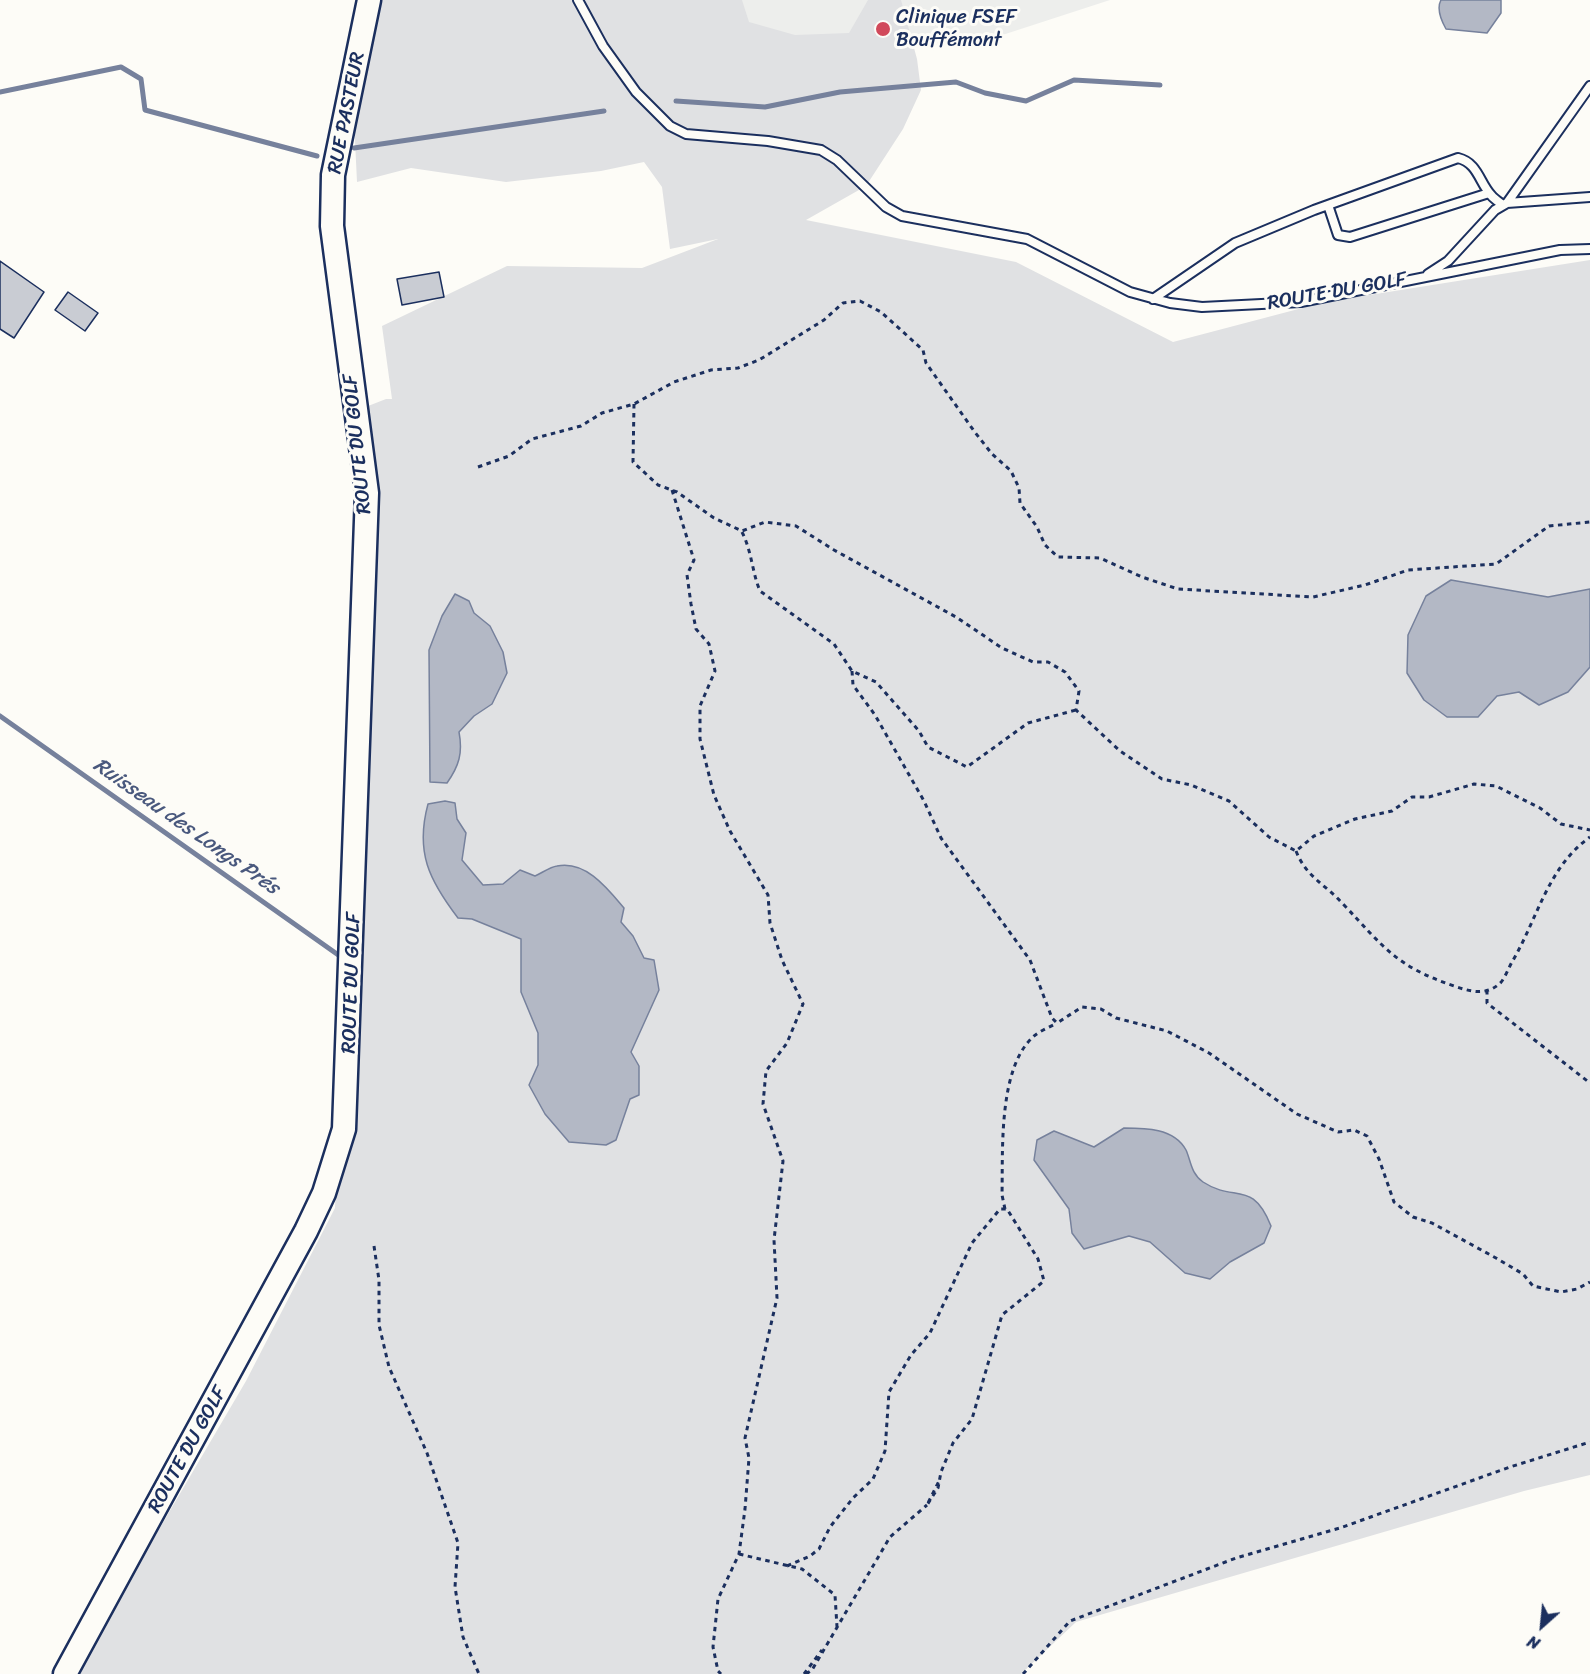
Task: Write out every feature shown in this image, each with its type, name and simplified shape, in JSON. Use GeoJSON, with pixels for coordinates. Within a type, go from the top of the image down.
{"type":"FeatureCollection","features":[{"type":"Feature","properties":{"kind":"street","name":"RUE PASTEUR"},"geometry":{"type":"LineString","coordinates":[[332,226],[333,175],[369,0]]}},
{"type":"Feature","properties":{"kind":"street","name":"ROUTE DU GOLF"},"geometry":{"type":"LineString","coordinates":[[65,1674],[306,1231],[324,1193],[344,1129],[367,493],[332,226]]}},
{"type":"Feature","properties":{"kind":"lane","name":"ROUTE DU GOLF"},"geometry":{"type":"LineString","coordinates":[[578,0],[603,46],[629,83],[670,126],[686,134],[768,141],[821,150],[837,160],[886,207],[902,216],[1027,239],[1098,277],[1130,292],[1153,299],[1202,307],[1240,307],[1301,302],[1560,250],[1590,249]]}},
{"type":"Feature","properties":{"kind":"lane"},"geometry":{"type":"LineString","coordinates":[[1424,277],[1448,261],[1495,210],[1505,204],[1590,86]]}},
{"type":"Feature","properties":{"kind":"lane"},"geometry":{"type":"LineString","coordinates":[[1153,299],[1235,243],[1328,205],[1458,158],[1466,160],[1476,169],[1490,193],[1505,204],[1590,197]]}},
{"type":"Feature","properties":{"kind":"lane"},"geometry":{"type":"LineString","coordinates":[[1328,205],[1338,236],[1350,237],[1490,193]]}},
{"type":"Feature","properties":{"kind":"path"},"geometry":{"type":"LineString","coordinates":[[478,467],[509,456],[532,439],[581,426],[602,413],[634,404],[674,382],[711,370],[738,368],[759,360],[824,320],[843,303],[860,301],[881,312],[923,350],[926,363],[974,431],[992,454],[1011,471],[1019,488],[1020,503],[1037,527],[1045,545],[1058,557],[1100,558],[1178,589],[1313,597],[1365,585],[1408,570],[1496,564],[1549,526],[1590,522]]}},
{"type":"Feature","properties":{"kind":"path"},"geometry":{"type":"LineString","coordinates":[[634,404],[633,462],[658,485],[672,490],[714,518],[742,531],[751,551],[754,578],[760,591],[834,644],[852,671],[853,685],[875,715],[924,801],[941,838],[1030,960],[1052,1018],[1057,1023]]}},
{"type":"Feature","properties":{"kind":"path"},"geometry":{"type":"LineString","coordinates":[[672,490],[693,560],[687,575],[696,628],[709,644],[715,671],[700,706],[700,739],[714,795],[730,831],[768,895],[770,923],[782,960],[803,1004],[787,1043],[766,1071],[763,1104],[783,1161],[774,1240],[777,1298],[745,1438],[749,1458],[739,1554],[718,1599],[713,1647],[718,1671],[721,1674]]}},
{"type":"Feature","properties":{"kind":"path"},"geometry":{"type":"LineString","coordinates":[[742,531],[765,522],[796,526],[834,550],[956,617],[1002,648],[1033,662],[1048,662],[1065,672],[1079,691],[1076,710]]}},
{"type":"Feature","properties":{"kind":"path"},"geometry":{"type":"LineString","coordinates":[[852,671],[876,682],[919,731],[928,747],[967,767],[1028,723],[1076,710]]}},
{"type":"Feature","properties":{"kind":"path"},"geometry":{"type":"LineString","coordinates":[[1076,710],[1120,751],[1162,779],[1191,785],[1229,801],[1255,826],[1296,851],[1303,869],[1342,903],[1375,941],[1404,965],[1432,979],[1470,992],[1487,990],[1499,985],[1523,943],[1555,874],[1567,856],[1590,837]]}},
{"type":"Feature","properties":{"kind":"path"},"geometry":{"type":"LineString","coordinates":[[1296,851],[1314,836],[1355,819],[1392,811],[1412,797],[1429,797],[1474,784],[1496,786],[1540,808],[1561,824],[1590,830]]}},
{"type":"Feature","properties":{"kind":"path"},"geometry":{"type":"LineString","coordinates":[[1487,990],[1487,1003],[1590,1083]]}},
{"type":"Feature","properties":{"kind":"path"},"geometry":{"type":"LineString","coordinates":[[805,1674],[812,1670],[856,1599],[890,1537],[927,1505],[953,1443],[972,1419],[1002,1315],[1044,1281],[1038,1259],[1005,1209],[1002,1195],[1004,1106],[1019,1056],[1033,1037],[1082,1007],[1101,1009],[1116,1018],[1167,1031],[1209,1053],[1297,1114],[1338,1132],[1354,1130],[1367,1136],[1379,1159],[1394,1202],[1413,1217],[1432,1223],[1523,1274],[1533,1286],[1561,1292],[1577,1289],[1590,1282]]}},
{"type":"Feature","properties":{"kind":"path"},"geometry":{"type":"LineString","coordinates":[[787,1566],[810,1556],[819,1549],[830,1527],[847,1505],[873,1479],[885,1451],[889,1392],[910,1356],[930,1333],[972,1243],[1000,1209],[1005,1209]]}},
{"type":"Feature","properties":{"kind":"path"},"geometry":{"type":"LineString","coordinates":[[374,1246],[379,1280],[379,1325],[389,1367],[427,1453],[459,1543],[455,1587],[463,1637],[479,1674]]}},
{"type":"Feature","properties":{"kind":"path"},"geometry":{"type":"LineString","coordinates":[[1023,1674],[1070,1621],[1236,1558],[1340,1528],[1510,1467],[1590,1442]]}},
{"type":"Feature","properties":{"kind":"path"},"geometry":{"type":"LineString","coordinates":[[739,1554],[802,1569],[836,1595],[837,1629],[805,1674]]}},
{"type":"Feature","properties":{"kind":"shaded area"},"geometry":{"type":"Polygon","coordinates":[[[376,0],[742,0],[749,22],[795,35],[849,33],[868,0],[901,0],[917,59],[921,90],[903,129],[866,186],[806,220],[1016,262],[1173,342],[1325,302],[1590,260],[1590,1475],[1524,1491],[1076,1622],[1021,1674],[80,1674],[107,1618],[246,1381],[335,1208],[363,408],[392,399],[382,326],[507,266],[642,268],[718,239],[670,249],[662,187],[644,162],[601,171],[506,182],[411,168],[357,182],[354,120],[376,0]]]}},
{"type":"Feature","properties":{"kind":"shaded area","name":"Clinique FSEF Bouffémont"},"geometry":{"type":"Polygon","coordinates":[[[721,0],[1110,0],[987,40],[870,52],[714,19],[721,0]]]}},
{"type":"Feature","properties":{"kind":"shaded area"},"geometry":{"type":"Polygon","coordinates":[[[1441,0],[1501,0],[1501,13],[1487,33],[1446,29],[1439,11],[1441,0]]]}},
{"type":"Feature","properties":{"kind":"shaded area"},"geometry":{"type":"Polygon","coordinates":[[[1451,580],[1548,597],[1590,589],[1590,667],[1568,692],[1539,705],[1519,692],[1497,696],[1478,717],[1447,717],[1424,700],[1407,673],[1408,635],[1426,596],[1451,580]]]}},
{"type":"Feature","properties":{"kind":"shaded area"},"geometry":{"type":"Polygon","coordinates":[[[455,594],[469,601],[474,613],[490,626],[503,652],[507,673],[492,704],[474,716],[459,732],[459,759],[447,783],[430,782],[429,650],[442,616],[455,594]]]}},
{"type":"Feature","properties":{"kind":"shaded area"},"geometry":{"type":"Polygon","coordinates":[[[445,801],[455,803],[457,819],[466,833],[462,860],[483,885],[503,884],[520,870],[535,876],[557,866],[577,867],[595,878],[624,908],[621,922],[633,936],[644,958],[654,960],[659,990],[631,1052],[639,1066],[639,1095],[630,1099],[616,1140],[606,1145],[569,1142],[545,1114],[529,1085],[538,1065],[538,1033],[521,992],[521,939],[472,919],[458,918],[432,878],[424,851],[424,821],[428,804],[445,801]]]}},
{"type":"Feature","properties":{"kind":"shaded area"},"geometry":{"type":"Polygon","coordinates":[[[1124,1128],[1141,1128],[1167,1133],[1181,1143],[1186,1150],[1199,1179],[1214,1188],[1242,1194],[1257,1202],[1271,1226],[1264,1243],[1230,1262],[1210,1279],[1185,1273],[1150,1242],[1129,1236],[1084,1249],[1072,1233],[1069,1209],[1034,1160],[1037,1140],[1054,1131],[1094,1147],[1124,1128]]]}},
{"type":"Feature","properties":{"kind":"building"},"geometry":{"type":"Polygon","coordinates":[[[0,261],[44,292],[14,338],[0,329],[0,261]]]}},
{"type":"Feature","properties":{"kind":"building"},"geometry":{"type":"Polygon","coordinates":[[[439,272],[444,297],[402,305],[397,279],[439,272]]]}},
{"type":"Feature","properties":{"kind":"building"},"geometry":{"type":"Polygon","coordinates":[[[68,292],[98,313],[85,331],[55,310],[68,292]]]}},
{"type":"Feature","properties":{"kind":"waterway","name":"Ruisseau des Longs Prés"},"geometry":{"type":"LineString","coordinates":[[0,92],[121,67],[141,79],[145,110],[317,156]]}},
{"type":"Feature","properties":{"kind":"waterway"},"geometry":{"type":"LineString","coordinates":[[676,101],[765,107],[840,92],[956,82],[985,93],[1026,101],[1074,80],[1160,85]]}},
{"type":"Feature","properties":{"kind":"waterway"},"geometry":{"type":"LineString","coordinates":[[354,148],[604,111]]}},
{"type":"Feature","properties":{"kind":"waterway","name":"Ruisseau des Longs Prés"},"geometry":{"type":"LineString","coordinates":[[0,716],[344,959]]}},
{"type":"Feature","properties":{"kind":"place","name":"Clinique FSEF Bouffémont"},"geometry":{"type":"Point","coordinates":[883,29]}}]}
